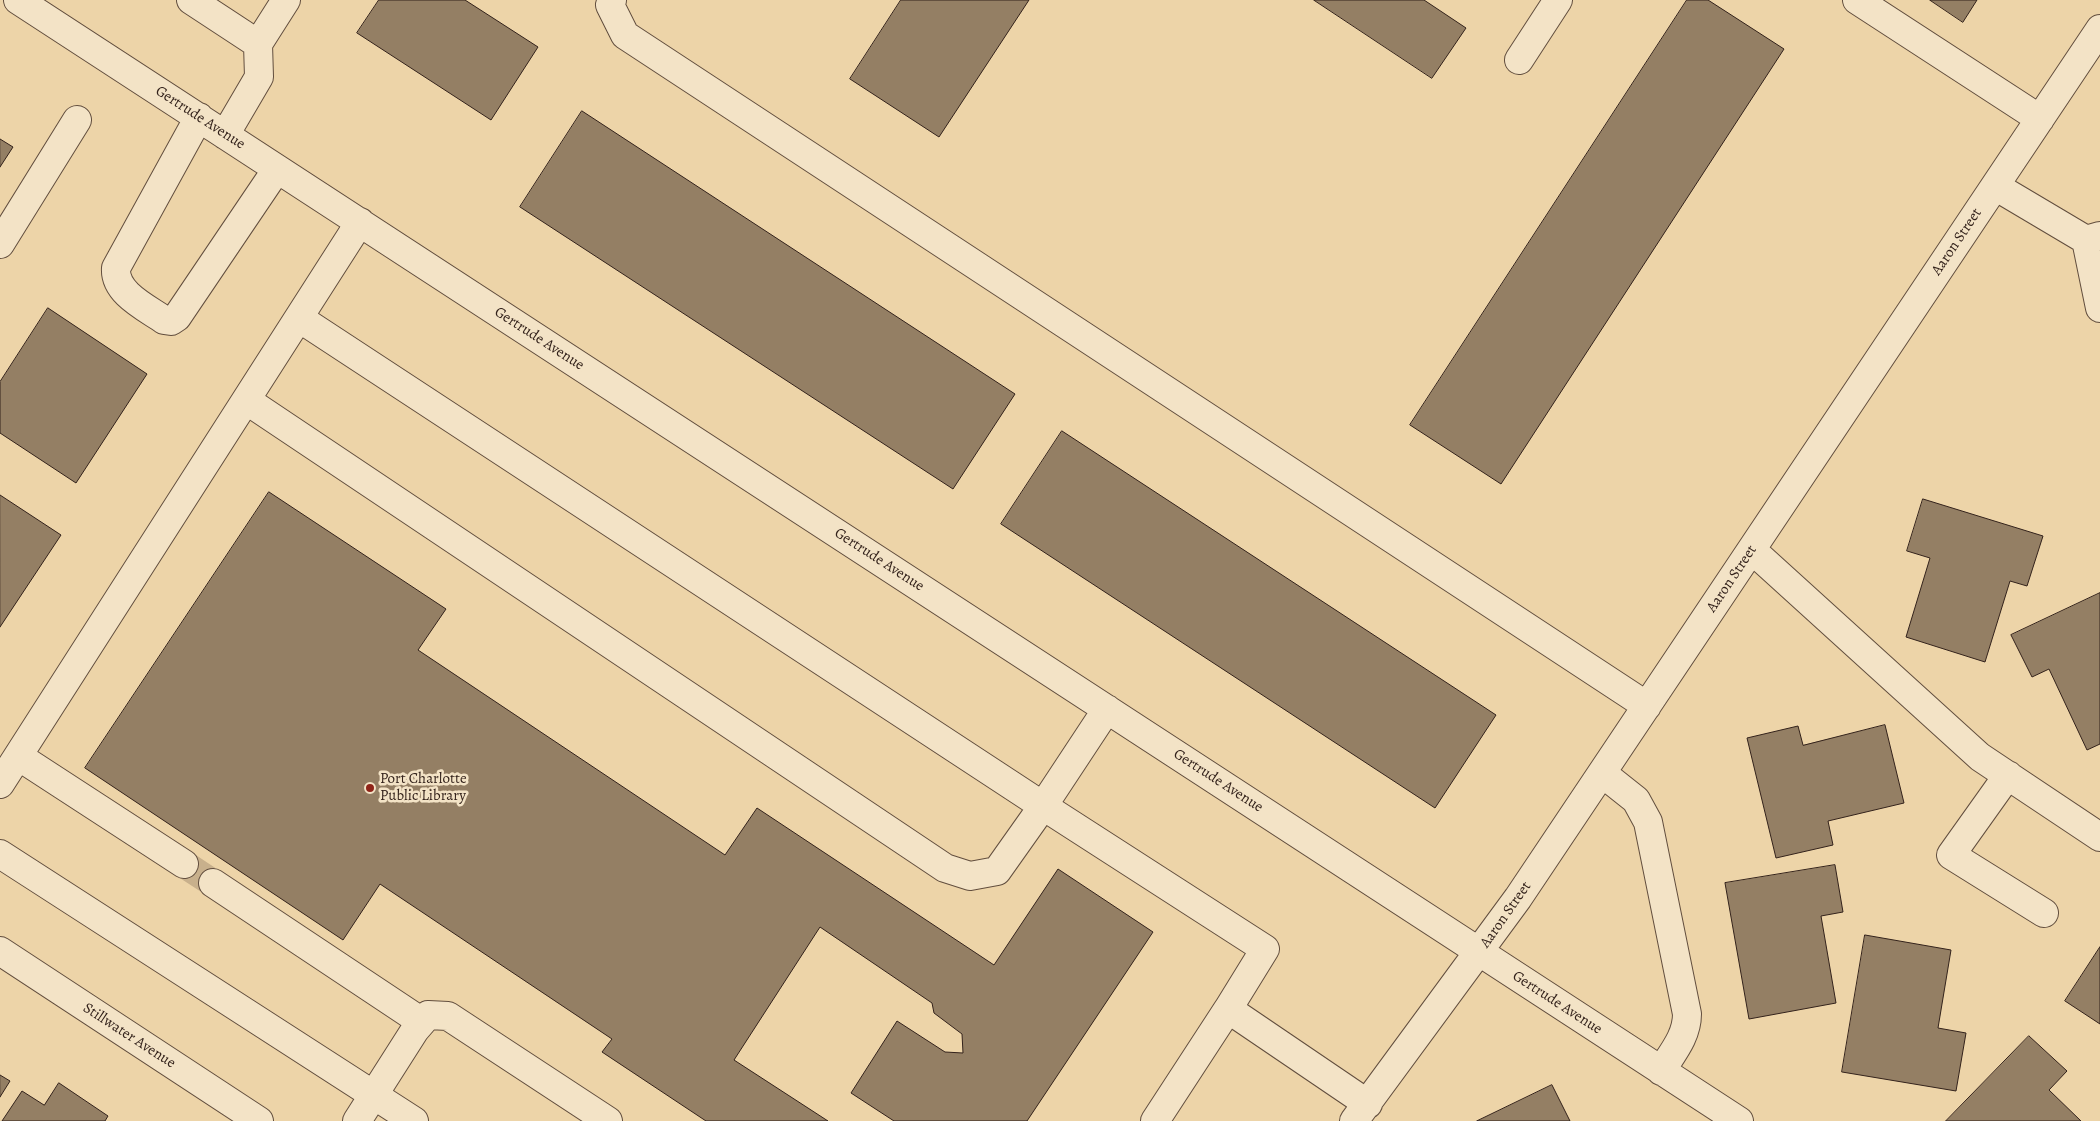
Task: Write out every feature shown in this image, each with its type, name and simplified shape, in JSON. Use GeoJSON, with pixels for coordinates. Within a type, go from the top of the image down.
{"type":"FeatureCollection","features":[{"type":"Feature","properties":{"kind":"street","name":"Gertrude Avenue"},"geometry":{"type":"LineString","coordinates":[[18,0],[52,9],[225,135],[1739,1121]]}},
{"type":"Feature","properties":{"kind":"street"},"geometry":{"type":"LineString","coordinates":[[190,0],[258,44]]}},
{"type":"Feature","properties":{"kind":"street"},"geometry":{"type":"LineString","coordinates":[[225,135],[259,77],[258,44],[286,0]]}},
{"type":"Feature","properties":{"kind":"street"},"geometry":{"type":"LineString","coordinates":[[612,0],[610,5],[624,35],[1647,706]]}},
{"type":"Feature","properties":{"kind":"street"},"geometry":{"type":"LineString","coordinates":[[1519,60],[1558,0]]}},
{"type":"Feature","properties":{"kind":"street"},"geometry":{"type":"LineString","coordinates":[[1857,0],[2040,119]]}},
{"type":"Feature","properties":{"kind":"street","name":"Aaron Street"},"geometry":{"type":"LineString","coordinates":[[1361,1112],[1480,952],[1602,774],[2100,29]]}},
{"type":"Feature","properties":{"kind":"street"},"geometry":{"type":"LineString","coordinates":[[199,117],[116,268],[115,276],[126,292],[164,320],[172,320],[177,317],[277,169]]}},
{"type":"Feature","properties":{"kind":"street"},"geometry":{"type":"LineString","coordinates":[[0,244],[77,120]]}},
{"type":"Feature","properties":{"kind":"street"},"geometry":{"type":"LineString","coordinates":[[1995,186],[2093,238],[2100,308]]}},
{"type":"Feature","properties":{"kind":"street"},"geometry":{"type":"LineString","coordinates":[[0,784],[360,222]]}},
{"type":"Feature","properties":{"kind":"street"},"geometry":{"type":"LineString","coordinates":[[299,318],[1043,806],[1265,949],[1154,1121]]}},
{"type":"Feature","properties":{"kind":"street"},"geometry":{"type":"LineString","coordinates":[[246,400],[945,868],[970,876],[997,871],[1043,806],[1107,709]]}},
{"type":"Feature","properties":{"kind":"street"},"geometry":{"type":"LineString","coordinates":[[1752,550],[1980,757],[2100,837]]}},
{"type":"Feature","properties":{"kind":"street"},"geometry":{"type":"LineString","coordinates":[[18,756],[184,864]]}},
{"type":"Feature","properties":{"kind":"street"},"geometry":{"type":"LineString","coordinates":[[1602,774],[1636,800],[1648,822],[1687,1014],[1687,1026],[1681,1040],[1661,1071]]}},
{"type":"Feature","properties":{"kind":"street"},"geometry":{"type":"LineString","coordinates":[[2008,775],[1951,856],[2044,913]]}},
{"type":"Feature","properties":{"kind":"street"},"geometry":{"type":"LineString","coordinates":[[0,854],[414,1121]]}},
{"type":"Feature","properties":{"kind":"street"},"geometry":{"type":"LineString","coordinates":[[213,883],[422,1022]]}},
{"type":"Feature","properties":{"kind":"street","name":"Stillwater Avenue"},"geometry":{"type":"LineString","coordinates":[[0,951],[259,1121]]}},
{"type":"Feature","properties":{"kind":"street"},"geometry":{"type":"LineString","coordinates":[[1228,1009],[1361,1112]]}},
{"type":"Feature","properties":{"kind":"street"},"geometry":{"type":"LineString","coordinates":[[357,1121],[415,1030],[428,1015],[448,1016],[608,1121]]}},
{"type":"Feature","properties":{"kind":"building"},"geometry":{"type":"Polygon","coordinates":[[[379,0],[465,0],[538,47],[491,120],[357,33],[379,0]]]}},
{"type":"Feature","properties":{"kind":"building"},"geometry":{"type":"Polygon","coordinates":[[[901,0],[1029,0],[939,137],[850,79],[901,0]]]}},
{"type":"Feature","properties":{"kind":"building"},"geometry":{"type":"Polygon","coordinates":[[[1314,0],[1424,0],[1466,28],[1432,78],[1314,0]]]}},
{"type":"Feature","properties":{"kind":"building"},"geometry":{"type":"Polygon","coordinates":[[[1687,0],[1708,0],[1784,49],[1501,484],[1410,425],[1687,0]]]}},
{"type":"Feature","properties":{"kind":"building"},"geometry":{"type":"Polygon","coordinates":[[[1930,0],[1977,0],[1963,22],[1930,0]]]}},
{"type":"Feature","properties":{"kind":"building"},"geometry":{"type":"Polygon","coordinates":[[[582,111],[1015,394],[953,489],[520,207],[582,111]]]}},
{"type":"Feature","properties":{"kind":"building"},"geometry":{"type":"Polygon","coordinates":[[[0,139],[13,147],[0,167],[0,139]]]}},
{"type":"Feature","properties":{"kind":"building"},"geometry":{"type":"Polygon","coordinates":[[[48,308],[147,374],[76,483],[0,433],[0,382],[48,308]]]}},
{"type":"Feature","properties":{"kind":"building"},"geometry":{"type":"Polygon","coordinates":[[[1062,431],[1496,715],[1435,808],[1001,524],[1062,431]]]}},
{"type":"Feature","properties":{"kind":"building","name":"Port Charlotte Public Library"},"geometry":{"type":"Polygon","coordinates":[[[269,492],[446,609],[418,650],[725,855],[757,808],[994,965],[1058,869],[1153,932],[1027,1121],[894,1121],[851,1093],[897,1021],[945,1052],[963,1053],[962,1034],[934,1013],[932,1003],[820,927],[734,1060],[828,1121],[706,1121],[602,1052],[612,1039],[380,884],[343,940],[85,768],[269,492]]]}},
{"type":"Feature","properties":{"kind":"building"},"geometry":{"type":"Polygon","coordinates":[[[0,495],[61,535],[0,627],[0,495]]]}},
{"type":"Feature","properties":{"kind":"building"},"geometry":{"type":"Polygon","coordinates":[[[1923,499],[2043,536],[2027,586],[2010,581],[1985,662],[1906,637],[1930,558],[1907,551],[1923,499]]]}},
{"type":"Feature","properties":{"kind":"building"},"geometry":{"type":"Polygon","coordinates":[[[2100,593],[2100,744],[2087,750],[2049,669],[2032,677],[2011,635],[2100,593]]]}},
{"type":"Feature","properties":{"kind":"building"},"geometry":{"type":"Polygon","coordinates":[[[1885,725],[1904,803],[1828,821],[1833,845],[1776,858],[1747,738],[1798,726],[1803,745],[1885,725]]]}},
{"type":"Feature","properties":{"kind":"building"},"geometry":{"type":"Polygon","coordinates":[[[1835,865],[1843,912],[1821,916],[1836,1003],[1749,1019],[1725,883],[1835,865]]]}},
{"type":"Feature","properties":{"kind":"building"},"geometry":{"type":"Polygon","coordinates":[[[1865,935],[1951,950],[1938,1028],[1966,1033],[1956,1091],[1842,1072],[1865,935]]]}},
{"type":"Feature","properties":{"kind":"building"},"geometry":{"type":"Polygon","coordinates":[[[2100,947],[2100,1024],[2065,1001],[2100,947]]]}},
{"type":"Feature","properties":{"kind":"building"},"geometry":{"type":"Polygon","coordinates":[[[2029,1036],[2067,1071],[2049,1090],[2081,1121],[1946,1121],[2029,1036]]]}},
{"type":"Feature","properties":{"kind":"building"},"geometry":{"type":"Polygon","coordinates":[[[0,1075],[10,1081],[0,1097],[0,1075]]]}},
{"type":"Feature","properties":{"kind":"building"},"geometry":{"type":"Polygon","coordinates":[[[59,1083],[108,1116],[105,1121],[2,1121],[22,1091],[44,1105],[59,1083]]]}},
{"type":"Feature","properties":{"kind":"building"},"geometry":{"type":"Polygon","coordinates":[[[1552,1085],[1570,1121],[1477,1121],[1552,1085]]]}},
{"type":"Feature","properties":{"kind":"tunnel"},"geometry":{"type":"LineString","coordinates":[[184,864],[213,883]]}},
{"type":"Feature","properties":{"kind":"place","name":"Port Charlotte Public Library"},"geometry":{"type":"Point","coordinates":[370,788]}}]}
